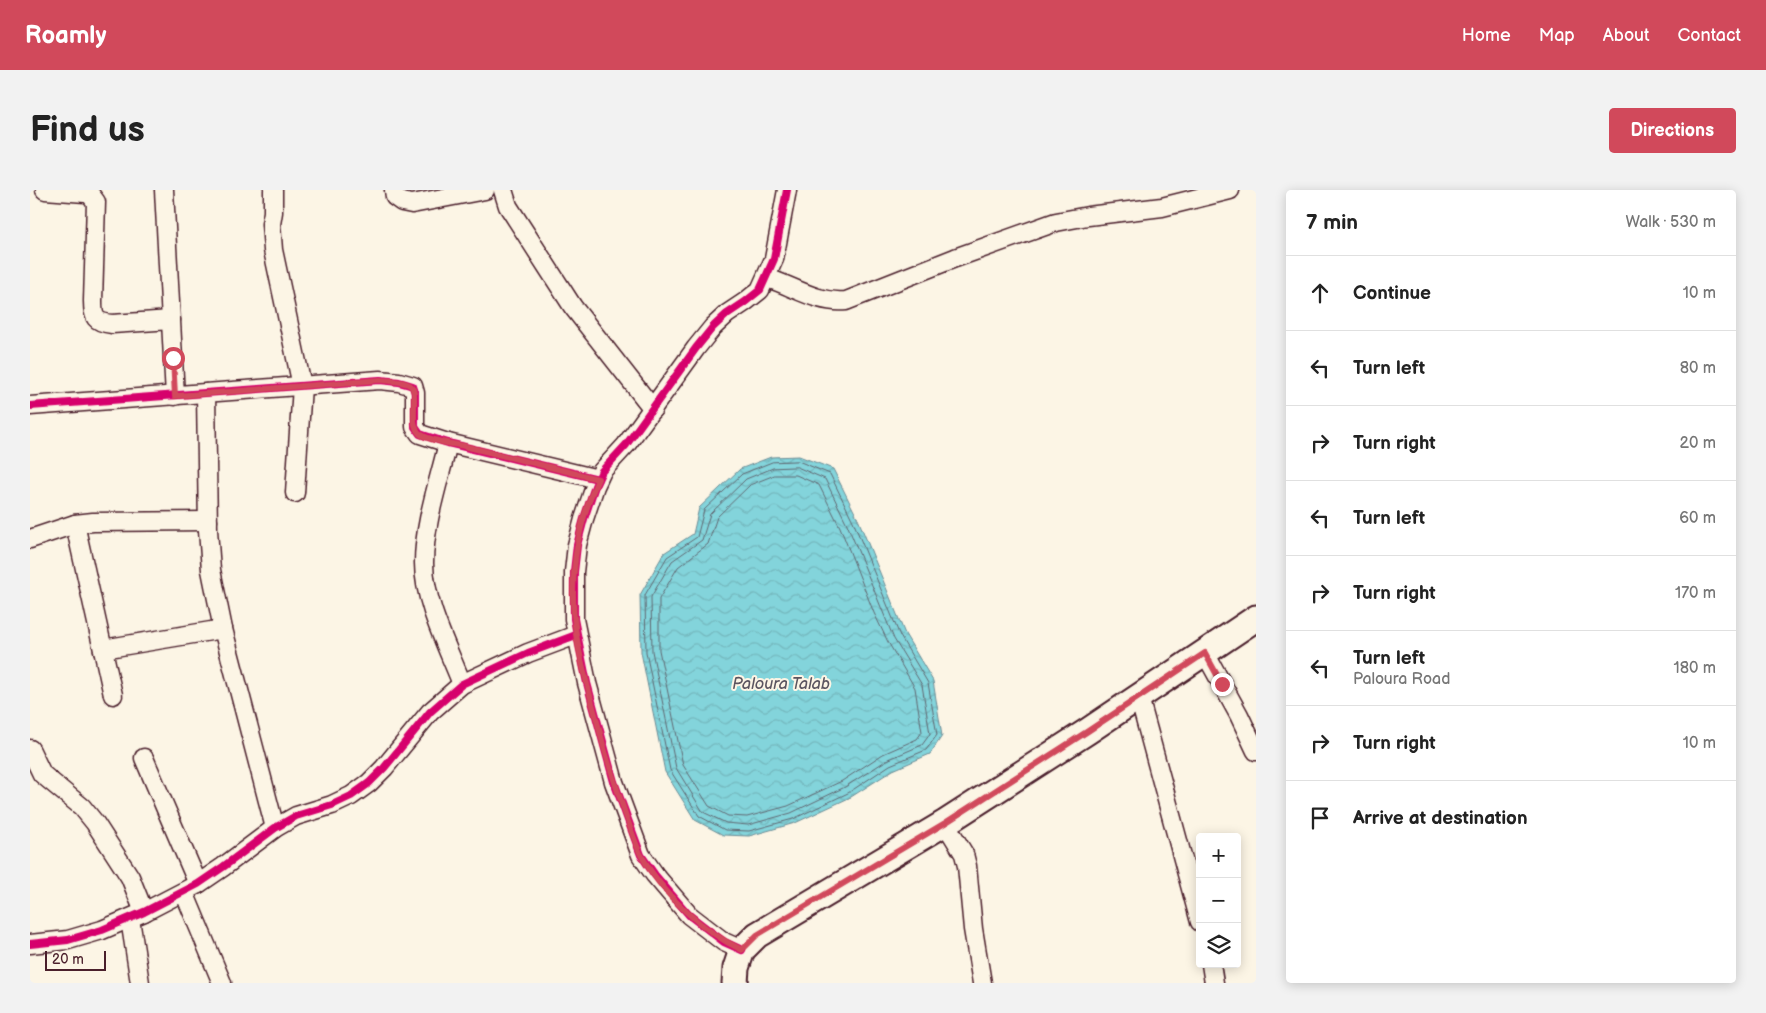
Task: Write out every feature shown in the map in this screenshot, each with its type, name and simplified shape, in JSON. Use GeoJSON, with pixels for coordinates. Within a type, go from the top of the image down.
{"type":"FeatureCollection","features":[{"type":"Feature","properties":{"kind":"main road"},"geometry":{"type":"LineString","coordinates":[[734,983],[736,968],[742,950],[757,935],[945,823],[1139,697],[1256,618]]}},
{"type":"Feature","properties":{"kind":"street"},"geometry":{"type":"LineString","coordinates":[[45,190],[90,194],[96,202],[93,301],[93,312],[96,319],[102,323],[112,324],[171,320]]}},
{"type":"Feature","properties":{"kind":"street"},"geometry":{"type":"LineString","coordinates":[[164,190],[175,396]]}},
{"type":"Feature","properties":{"kind":"street"},"geometry":{"type":"LineString","coordinates":[[273,190],[271,224],[273,250],[302,386],[295,493]]}},
{"type":"Feature","properties":{"kind":"street"},"geometry":{"type":"LineString","coordinates":[[394,190],[395,197],[402,202],[412,204],[485,190]]}},
{"type":"Feature","properties":{"kind":"street"},"geometry":{"type":"LineString","coordinates":[[503,190],[508,206],[573,307],[652,409]]}},
{"type":"Feature","properties":{"kind":"street"},"geometry":{"type":"LineString","coordinates":[[742,950],[724,942],[689,915],[660,882],[641,855],[614,782],[587,683],[576,635],[574,583],[576,552],[584,518],[598,479],[626,445],[713,327],[727,314],[760,290],[774,259],[787,190]]}},
{"type":"Feature","properties":{"kind":"street"},"geometry":{"type":"LineString","coordinates":[[767,278],[824,300],[834,302],[846,300],[862,296],[955,258],[1056,222],[1126,212],[1175,197],[1230,190]]}},
{"type":"Feature","properties":{"kind":"street"},"geometry":{"type":"LineString","coordinates":[[30,406],[380,380],[399,382],[412,386],[416,393],[415,427],[420,434],[598,479]]}},
{"type":"Feature","properties":{"kind":"street"},"geometry":{"type":"LineString","coordinates":[[206,393],[208,521],[211,570],[223,629],[275,828]]}},
{"type":"Feature","properties":{"kind":"street"},"geometry":{"type":"LineString","coordinates":[[448,442],[426,541],[424,565],[430,602],[462,684]]}},
{"type":"Feature","properties":{"kind":"street"},"geometry":{"type":"LineString","coordinates":[[30,539],[75,524],[93,522],[208,521]]}},
{"type":"Feature","properties":{"kind":"street"},"geometry":{"type":"LineString","coordinates":[[75,524],[113,694]]}},
{"type":"Feature","properties":{"kind":"street"},"geometry":{"type":"LineString","coordinates":[[103,649],[223,629]]}},
{"type":"Feature","properties":{"kind":"street"},"geometry":{"type":"LineString","coordinates":[[30,944],[68,940],[102,930],[191,888],[223,867],[275,828],[296,816],[332,805],[351,796],[369,783],[384,768],[430,712],[462,684],[528,653],[576,635]]}},
{"type":"Feature","properties":{"kind":"street"},"geometry":{"type":"LineString","coordinates":[[1205,653],[1239,715],[1256,751]]}},
{"type":"Feature","properties":{"kind":"street"},"geometry":{"type":"LineString","coordinates":[[1139,697],[1196,907]]}},
{"type":"Feature","properties":{"kind":"street"},"geometry":{"type":"LineString","coordinates":[[30,749],[42,774],[82,807],[99,829],[130,877],[137,915],[140,983]]}},
{"type":"Feature","properties":{"kind":"street"},"geometry":{"type":"LineString","coordinates":[[144,758],[191,888],[222,983]]}},
{"type":"Feature","properties":{"kind":"street"},"geometry":{"type":"LineString","coordinates":[[945,823],[961,848],[967,866],[973,929],[982,983]]}},
{"type":"Feature","properties":{"kind":"street"},"geometry":{"type":"LineString","coordinates":[[1212,968],[1214,983]]}},
{"type":"Feature","properties":{"kind":"water","name":"Paloura Talab"},"geometry":{"type":"Polygon","coordinates":[[[799,456],[833,469],[858,519],[905,634],[933,681],[942,736],[930,754],[893,770],[851,797],[795,823],[749,836],[723,835],[695,820],[665,772],[641,652],[640,595],[664,553],[693,534],[699,508],[740,469],[771,457],[799,456]]]}},
{"type":"Feature","properties":{"kind":"cycle path"},"geometry":{"type":"LineString","coordinates":[[742,950],[724,942],[689,915],[655,875],[641,855],[614,782],[587,683],[574,619],[574,572],[577,545],[584,519],[602,471],[626,445],[713,327],[727,314],[760,290],[774,259],[787,190]]}},
{"type":"Feature","properties":{"kind":"cycle path"},"geometry":{"type":"LineString","coordinates":[[30,406],[380,380],[399,382],[413,386],[415,393],[415,427],[420,434],[448,443],[598,479]]}},
{"type":"Feature","properties":{"kind":"cycle path"},"geometry":{"type":"LineString","coordinates":[[30,944],[68,940],[102,930],[144,912],[198,884],[275,828],[296,816],[332,805],[351,796],[369,783],[384,768],[430,712],[462,684],[528,653],[576,635]]}},
{"type":"Feature","properties":{"kind":"route"},"geometry":{"type":"LineString","coordinates":[[173,358],[175,396],[380,380],[407,384],[412,386],[416,393],[415,427],[420,434],[598,479],[584,518],[574,560],[574,620],[587,683],[614,782],[641,855],[655,875],[689,915],[724,942],[742,950],[757,935],[945,823],[1205,653],[1222,684]]}}]}
